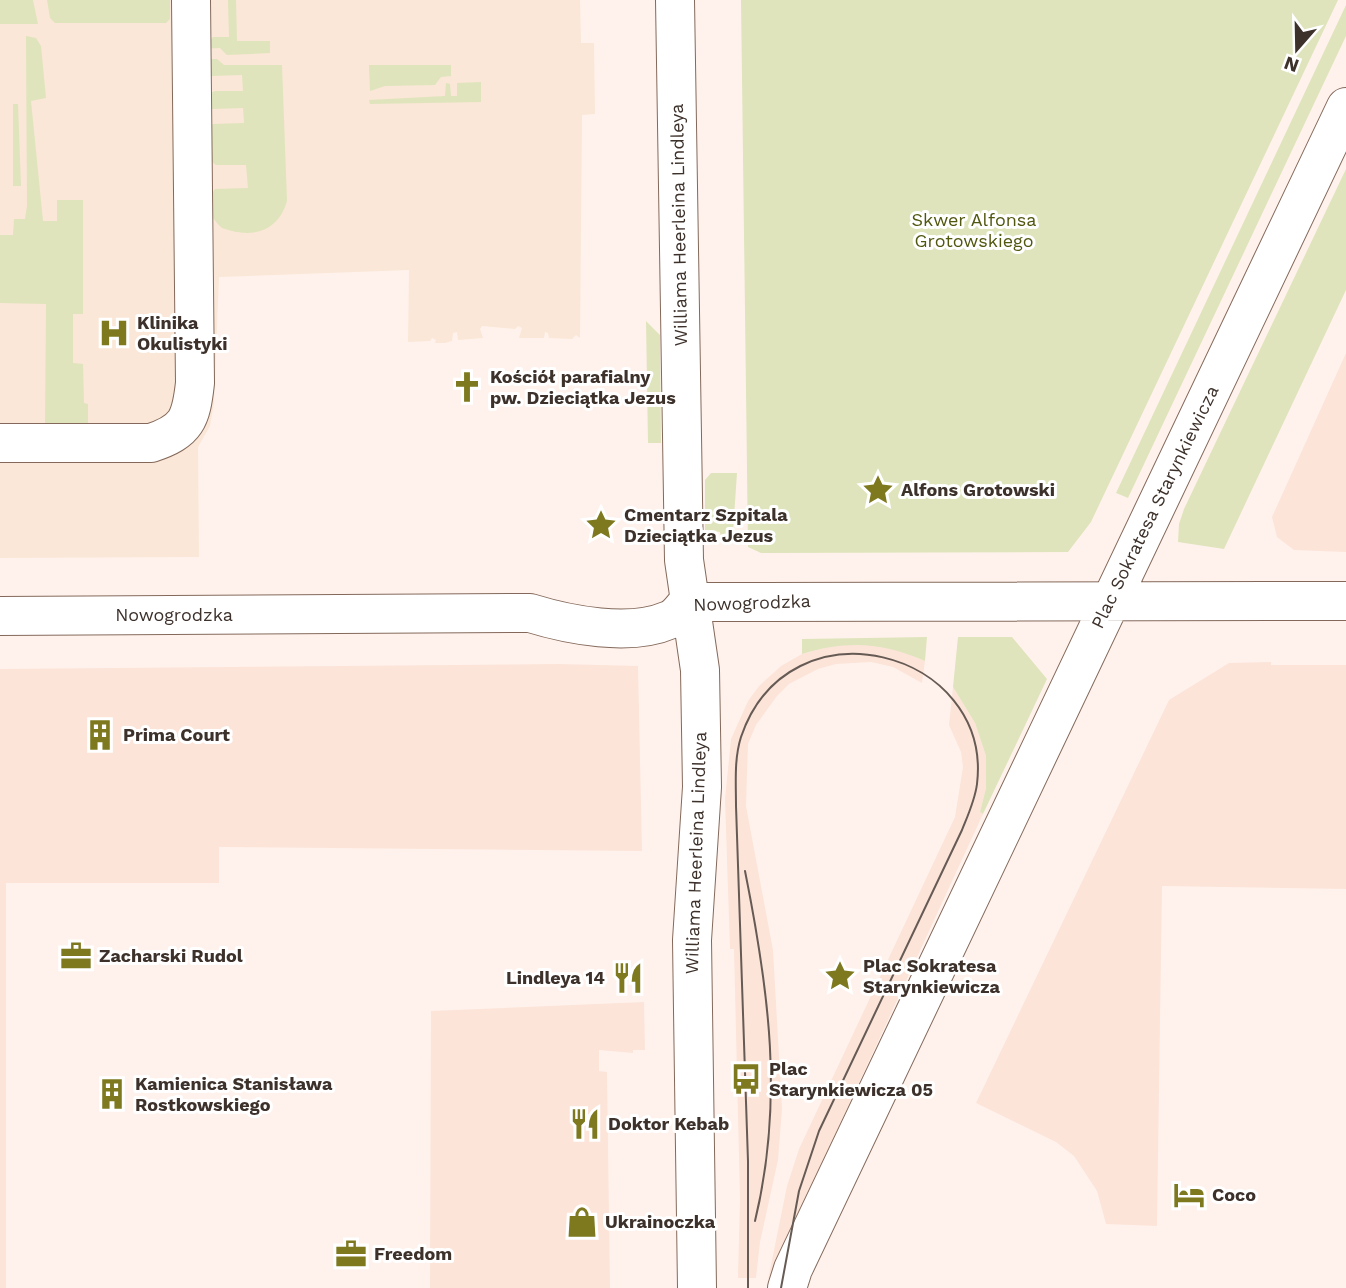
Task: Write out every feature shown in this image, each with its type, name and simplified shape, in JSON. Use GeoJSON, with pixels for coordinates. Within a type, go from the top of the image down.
{"type":"FeatureCollection","features":[{"type":"Feature","properties":{"kind":"street"},"geometry":{"type":"LineString","coordinates":[[0,443],[151,443],[175,435],[191,413],[194,383],[191,0]]}},
{"type":"Feature","properties":{"kind":"street","name":"Williama Heerleina Lindleya"},"geometry":{"type":"LineString","coordinates":[[675,0],[684,560],[700,670],[702,787],[692,940],[697,1288]]}},
{"type":"Feature","properties":{"kind":"street","name":"Plac Sokratesa Starynkiewicza"},"geometry":{"type":"LineString","coordinates":[[787,1288],[793,1269],[1346,107]]}},
{"type":"Feature","properties":{"kind":"street","name":"Nowogrodzka"},"geometry":{"type":"LineString","coordinates":[[0,616],[530,613],[567,624],[642,628],[672,620],[688,602],[1346,601]]}},
{"type":"Feature","properties":{"kind":"shaded area"},"geometry":{"type":"Polygon","coordinates":[[[0,0],[580,0],[581,43],[594,43],[595,114],[582,115],[580,338],[576,335],[572,339],[549,338],[545,332],[544,338],[519,338],[522,328],[518,326],[515,329],[482,326],[480,329],[483,338],[458,340],[457,332],[453,333],[452,341],[445,343],[435,343],[436,340],[432,338],[430,341],[408,342],[409,270],[219,277],[214,403],[210,426],[198,447],[199,557],[0,558],[0,0]]]}},
{"type":"Feature","properties":{"kind":"shaded area"},"geometry":{"type":"Polygon","coordinates":[[[1346,353],[1346,552],[1294,550],[1277,537],[1272,517],[1346,353]]]}},
{"type":"Feature","properties":{"kind":"shaded area"},"geometry":{"type":"Polygon","coordinates":[[[870,644],[904,652],[925,661],[922,683],[893,667],[871,662],[836,664],[818,669],[789,684],[777,696],[756,725],[748,744],[746,806],[773,950],[782,1109],[778,1160],[760,1242],[756,1278],[738,1278],[740,1199],[734,949],[730,949],[725,799],[731,739],[748,701],[759,686],[781,666],[802,654],[836,645],[870,644]]]}},
{"type":"Feature","properties":{"kind":"shaded area"},"geometry":{"type":"Polygon","coordinates":[[[1271,662],[1271,665],[1346,665],[1346,889],[1162,886],[1157,1226],[1106,1224],[1097,1191],[1074,1156],[1056,1142],[976,1103],[1169,700],[1229,663],[1271,662]]]}},
{"type":"Feature","properties":{"kind":"shaded area"},"geometry":{"type":"Polygon","coordinates":[[[559,664],[638,666],[642,851],[219,847],[219,883],[6,883],[6,1288],[0,1288],[0,669],[559,664]]]}},
{"type":"Feature","properties":{"kind":"shaded area"},"geometry":{"type":"Polygon","coordinates":[[[953,687],[975,723],[986,756],[986,788],[980,812],[983,814],[768,1280],[787,1186],[799,1149],[955,817],[963,767],[961,752],[949,725],[953,687]]]}},
{"type":"Feature","properties":{"kind":"shaded area"},"geometry":{"type":"Polygon","coordinates":[[[644,1002],[645,1050],[633,1050],[633,1053],[599,1050],[599,1071],[607,1072],[610,1288],[430,1288],[431,1011],[644,1002]]]}},
{"type":"Feature","properties":{"kind":"green space"},"geometry":{"type":"Polygon","coordinates":[[[0,0],[33,0],[38,24],[0,24],[0,0]]]}},
{"type":"Feature","properties":{"kind":"green space"},"geometry":{"type":"Polygon","coordinates":[[[47,0],[170,0],[170,19],[166,23],[55,23],[50,18],[47,0]]]}},
{"type":"Feature","properties":{"kind":"green space"},"geometry":{"type":"Polygon","coordinates":[[[228,0],[236,0],[237,41],[270,41],[270,53],[227,55],[220,48],[201,49],[213,37],[229,37],[228,0]]]}},
{"type":"Feature","properties":{"kind":"green space","name":"Skwer Alfonsa Grotowskiego"},"geometry":{"type":"Polygon","coordinates":[[[741,0],[1338,0],[1091,522],[1068,552],[761,553],[748,547],[741,0]]]}},
{"type":"Feature","properties":{"kind":"green space"},"geometry":{"type":"Polygon","coordinates":[[[1346,5],[1346,36],[1128,498],[1116,493],[1346,5]]]}},
{"type":"Feature","properties":{"kind":"green space"},"geometry":{"type":"Polygon","coordinates":[[[26,36],[36,38],[41,46],[46,98],[31,101],[43,221],[57,221],[57,200],[83,200],[83,314],[73,314],[73,363],[83,364],[84,403],[88,404],[88,423],[85,427],[45,425],[46,304],[0,303],[0,235],[13,235],[14,219],[25,219],[27,206],[26,36]]]}},
{"type":"Feature","properties":{"kind":"green space"},"geometry":{"type":"Polygon","coordinates":[[[201,59],[217,59],[224,65],[282,65],[287,201],[277,220],[262,230],[244,233],[222,228],[214,220],[210,210],[210,199],[215,189],[248,188],[246,165],[216,165],[208,159],[208,129],[213,124],[244,123],[243,108],[212,109],[207,105],[206,95],[215,91],[243,91],[242,75],[211,76],[202,66],[201,59]]]}},
{"type":"Feature","properties":{"kind":"green space"},"geometry":{"type":"Polygon","coordinates":[[[369,65],[451,65],[451,76],[441,77],[435,85],[385,86],[370,91],[369,65]]]}},
{"type":"Feature","properties":{"kind":"green space"},"geometry":{"type":"Polygon","coordinates":[[[481,82],[481,102],[370,104],[369,100],[445,96],[446,83],[450,84],[451,96],[457,96],[457,83],[481,82]]]}},
{"type":"Feature","properties":{"kind":"green space"},"geometry":{"type":"Polygon","coordinates":[[[13,104],[18,104],[21,186],[13,186],[13,104]]]}},
{"type":"Feature","properties":{"kind":"green space"},"geometry":{"type":"Polygon","coordinates":[[[1346,169],[1346,290],[1224,549],[1178,542],[1179,524],[1184,509],[1346,169]]]}},
{"type":"Feature","properties":{"kind":"green space"},"geometry":{"type":"Polygon","coordinates":[[[646,321],[660,335],[661,443],[648,443],[646,321]]]}},
{"type":"Feature","properties":{"kind":"green space"},"geometry":{"type":"Polygon","coordinates":[[[711,473],[737,473],[733,532],[721,539],[720,532],[705,530],[705,480],[711,473]]]}},
{"type":"Feature","properties":{"kind":"green space"},"geometry":{"type":"Polygon","coordinates":[[[927,637],[925,661],[894,650],[864,645],[834,647],[802,654],[802,639],[927,637]]]}},
{"type":"Feature","properties":{"kind":"green space"},"geometry":{"type":"Polygon","coordinates":[[[958,637],[1012,637],[1047,679],[983,814],[980,812],[986,788],[986,756],[975,723],[953,687],[958,637]]]}},
{"type":"Feature","properties":{"kind":"tram line"},"geometry":{"type":"LineString","coordinates":[[748,1288],[748,1161],[736,806],[737,754],[741,737],[766,693],[800,666],[841,655],[883,657],[922,673],[954,700],[973,738],[977,784],[962,830],[819,1131],[799,1191],[781,1288]]}},
{"type":"Feature","properties":{"kind":"tram line"},"geometry":{"type":"LineString","coordinates":[[745,871],[761,959],[770,1046],[769,1133],[755,1221]]}},
{"type":"Feature","properties":{"kind":"place","name":"Klinika Okulistyki"},"geometry":{"type":"Point","coordinates":[114,333]}},
{"type":"Feature","properties":{"kind":"place","name":"Kościół parafialny pw. Dzieciątka Jezus"},"geometry":{"type":"Point","coordinates":[467,387]}},
{"type":"Feature","properties":{"kind":"place","name":"Alfons Grotowski"},"geometry":{"type":"Point","coordinates":[878,490]}},
{"type":"Feature","properties":{"kind":"place","name":"Cmentarz Szpitala Dzieciątka Jezus"},"geometry":{"type":"Point","coordinates":[601,525]}},
{"type":"Feature","properties":{"kind":"place","name":"Prima Court"},"geometry":{"type":"Point","coordinates":[100,735]}},
{"type":"Feature","properties":{"kind":"place","name":"Zacharski Rudol"},"geometry":{"type":"Point","coordinates":[76,956]}},
{"type":"Feature","properties":{"kind":"place","name":"Plac Sokratesa Starynkiewicza"},"geometry":{"type":"Point","coordinates":[840,976]}},
{"type":"Feature","properties":{"kind":"place","name":"Lindleya 14"},"geometry":{"type":"Point","coordinates":[628,978]}},
{"type":"Feature","properties":{"kind":"place","name":"Plac Starynkiewicza 05"},"geometry":{"type":"Point","coordinates":[746,1079]}},
{"type":"Feature","properties":{"kind":"place","name":"Kamienica Stanisława Rostkowskiego"},"geometry":{"type":"Point","coordinates":[112,1094]}},
{"type":"Feature","properties":{"kind":"place","name":"Doktor Kebab"},"geometry":{"type":"Point","coordinates":[585,1124]}},
{"type":"Feature","properties":{"kind":"place","name":"Coco"},"geometry":{"type":"Point","coordinates":[1189,1195]}},
{"type":"Feature","properties":{"kind":"place","name":"Ukrainoczka"},"geometry":{"type":"Point","coordinates":[582,1222]}},
{"type":"Feature","properties":{"kind":"place","name":"Freedom"},"geometry":{"type":"Point","coordinates":[351,1254]}}]}
